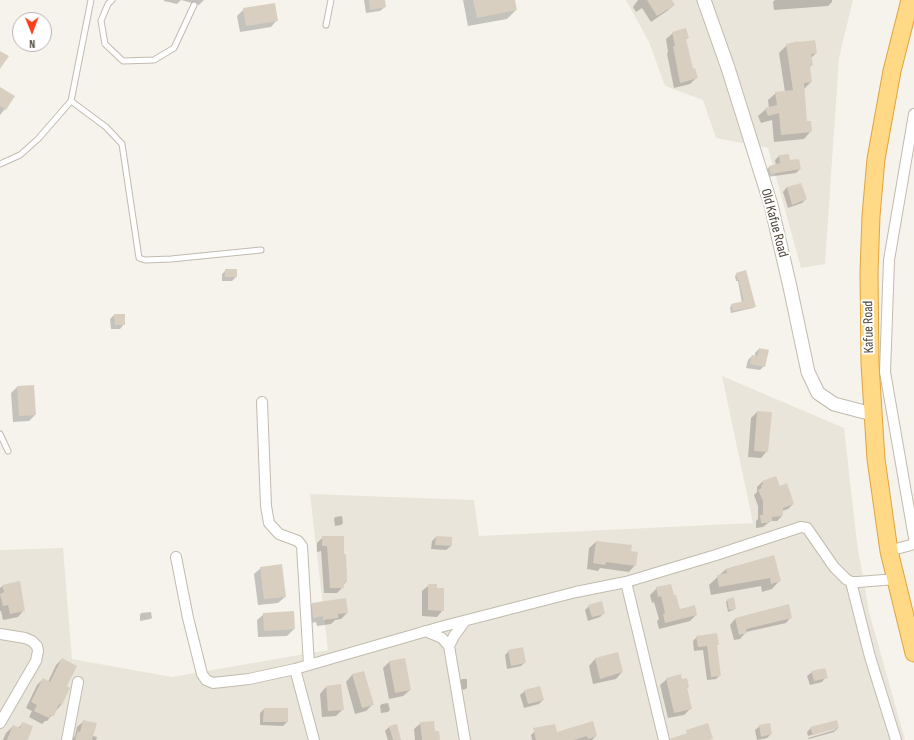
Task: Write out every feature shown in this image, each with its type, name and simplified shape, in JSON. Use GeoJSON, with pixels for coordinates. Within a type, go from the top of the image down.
{"type":"FeatureCollection","features":[{"type":"Feature","properties":{"kind":"highway","name":"Kafue Road"},"geometry":{"type":"LineString","coordinates":[[910,0],[892,71],[876,159],[871,216],[869,272],[872,414],[876,459],[889,551],[914,653]]}},
{"type":"Feature","properties":{"kind":"street","name":"Old Kafue Road"},"geometry":{"type":"LineString","coordinates":[[704,0],[728,68],[771,205],[808,372],[818,393],[834,404],[872,414]]}},
{"type":"Feature","properties":{"kind":"street"},"geometry":{"type":"LineString","coordinates":[[914,114],[889,260],[885,372],[914,538]]}},
{"type":"Feature","properties":{"kind":"street"},"geometry":{"type":"LineString","coordinates":[[262,402],[266,506],[269,523],[279,534],[298,541],[302,546],[309,665]]}},
{"type":"Feature","properties":{"kind":"street"},"geometry":{"type":"LineString","coordinates":[[176,557],[202,674],[206,680],[213,683],[249,679],[295,669],[425,631],[557,597],[626,582],[716,555],[801,527],[807,528],[834,567],[851,582],[896,579]]}},
{"type":"Feature","properties":{"kind":"street"},"geometry":{"type":"LineString","coordinates":[[889,551],[914,544]]}},
{"type":"Feature","properties":{"kind":"street"},"geometry":{"type":"LineString","coordinates":[[626,582],[664,740]]}},
{"type":"Feature","properties":{"kind":"street"},"geometry":{"type":"LineString","coordinates":[[851,582],[870,657],[896,740]]}},
{"type":"Feature","properties":{"kind":"street"},"geometry":{"type":"LineString","coordinates":[[449,646],[465,621]]}},
{"type":"Feature","properties":{"kind":"street"},"geometry":{"type":"LineString","coordinates":[[425,631],[442,638],[449,646],[465,740]]}},
{"type":"Feature","properties":{"kind":"street"},"geometry":{"type":"LineString","coordinates":[[0,634],[32,641],[37,646],[38,652],[36,661],[0,723]]}},
{"type":"Feature","properties":{"kind":"street"},"geometry":{"type":"LineString","coordinates":[[295,669],[314,740]]}},
{"type":"Feature","properties":{"kind":"street"},"geometry":{"type":"LineString","coordinates":[[67,740],[78,682]]}},
{"type":"Feature","properties":{"kind":"lane"},"geometry":{"type":"LineString","coordinates":[[0,164],[20,155],[38,139],[71,100],[91,0]]}},
{"type":"Feature","properties":{"kind":"lane"},"geometry":{"type":"LineString","coordinates":[[112,0],[108,4],[101,21],[105,44],[123,61],[154,60],[174,48],[194,4]]}},
{"type":"Feature","properties":{"kind":"lane"},"geometry":{"type":"LineString","coordinates":[[326,26],[331,0]]}},
{"type":"Feature","properties":{"kind":"lane"},"geometry":{"type":"LineString","coordinates":[[71,100],[106,126],[122,144],[140,258],[145,260],[261,250]]}},
{"type":"Feature","properties":{"kind":"lane"},"geometry":{"type":"LineString","coordinates":[[0,434],[8,451]]}},
{"type":"Feature","properties":{"kind":"shaded area"},"geometry":{"type":"Polygon","coordinates":[[[626,0],[853,0],[839,58],[825,264],[801,268],[768,148],[716,138],[703,100],[665,86],[649,42],[626,0]]]}},
{"type":"Feature","properties":{"kind":"shaded area"},"geometry":{"type":"Polygon","coordinates":[[[722,376],[844,428],[857,543],[869,612],[905,740],[0,740],[0,550],[63,548],[72,659],[172,677],[328,650],[310,494],[474,500],[479,536],[753,523],[722,376]]]}},
{"type":"Feature","properties":{"kind":"building"},"geometry":{"type":"Polygon","coordinates":[[[369,0],[385,0],[386,7],[370,10],[369,0]]]}},
{"type":"Feature","properties":{"kind":"building"},"geometry":{"type":"Polygon","coordinates":[[[473,0],[515,0],[517,10],[477,18],[473,0]]]}},
{"type":"Feature","properties":{"kind":"building"},"geometry":{"type":"Polygon","coordinates":[[[647,0],[672,0],[675,5],[657,16],[647,0]]]}},
{"type":"Feature","properties":{"kind":"building"},"geometry":{"type":"Polygon","coordinates":[[[275,3],[278,21],[246,26],[243,8],[275,3]]]}},
{"type":"Feature","properties":{"kind":"building"},"geometry":{"type":"Polygon","coordinates":[[[686,28],[689,38],[686,39],[693,69],[695,68],[698,78],[680,83],[672,32],[686,28]]]}},
{"type":"Feature","properties":{"kind":"building"},"geometry":{"type":"Polygon","coordinates":[[[815,40],[817,53],[811,54],[813,65],[810,66],[812,82],[804,83],[807,121],[811,121],[812,132],[781,135],[779,113],[768,116],[765,108],[777,105],[775,92],[793,90],[786,44],[815,40]]]}},
{"type":"Feature","properties":{"kind":"building"},"geometry":{"type":"Polygon","coordinates":[[[0,51],[9,56],[0,69],[0,51]]]}},
{"type":"Feature","properties":{"kind":"building"},"geometry":{"type":"Polygon","coordinates":[[[0,87],[15,96],[6,110],[0,106],[0,87]]]}},
{"type":"Feature","properties":{"kind":"building"},"geometry":{"type":"Polygon","coordinates":[[[789,154],[790,160],[799,159],[801,169],[771,174],[769,166],[780,163],[779,155],[789,154]]]}},
{"type":"Feature","properties":{"kind":"building"},"geometry":{"type":"Polygon","coordinates":[[[801,183],[807,199],[792,205],[787,187],[801,183]]]}},
{"type":"Feature","properties":{"kind":"building"},"geometry":{"type":"Polygon","coordinates":[[[225,269],[237,269],[237,277],[225,277],[225,269]]]}},
{"type":"Feature","properties":{"kind":"building"},"geometry":{"type":"Polygon","coordinates":[[[746,270],[756,307],[733,311],[731,304],[744,301],[736,273],[746,270]]]}},
{"type":"Feature","properties":{"kind":"building"},"geometry":{"type":"Polygon","coordinates":[[[114,314],[125,314],[125,325],[115,325],[114,314]]]}},
{"type":"Feature","properties":{"kind":"building"},"geometry":{"type":"Polygon","coordinates":[[[759,348],[769,350],[765,367],[750,364],[752,355],[758,356],[759,348]]]}},
{"type":"Feature","properties":{"kind":"building"},"geometry":{"type":"Polygon","coordinates":[[[34,385],[36,415],[19,416],[17,386],[34,385]]]}},
{"type":"Feature","properties":{"kind":"building"},"geometry":{"type":"Polygon","coordinates":[[[757,411],[772,412],[768,452],[754,451],[757,411]]]}},
{"type":"Feature","properties":{"kind":"building"},"geometry":{"type":"Polygon","coordinates":[[[776,476],[780,486],[787,483],[794,504],[783,508],[783,516],[772,517],[772,521],[769,521],[769,523],[761,523],[760,515],[763,515],[763,501],[758,490],[762,488],[762,481],[776,476]]]}},
{"type":"Feature","properties":{"kind":"building"},"geometry":{"type":"Polygon","coordinates":[[[322,536],[344,536],[347,582],[344,583],[344,588],[330,588],[327,546],[322,546],[322,536]]]}},
{"type":"Feature","properties":{"kind":"building"},"geometry":{"type":"Polygon","coordinates":[[[436,536],[452,537],[452,546],[435,545],[436,536]]]}},
{"type":"Feature","properties":{"kind":"building"},"geometry":{"type":"Polygon","coordinates":[[[596,541],[632,545],[631,551],[638,552],[636,566],[606,562],[605,565],[593,563],[596,541]]]}},
{"type":"Feature","properties":{"kind":"building"},"geometry":{"type":"Polygon","coordinates":[[[774,555],[781,581],[771,584],[770,578],[719,587],[717,575],[727,573],[726,569],[774,555]]]}},
{"type":"Feature","properties":{"kind":"building"},"geometry":{"type":"Polygon","coordinates":[[[282,564],[286,597],[264,599],[260,567],[282,564]]]}},
{"type":"Feature","properties":{"kind":"building"},"geometry":{"type":"Polygon","coordinates":[[[20,581],[25,611],[10,614],[8,605],[3,606],[0,594],[4,592],[2,585],[20,581]]]}},
{"type":"Feature","properties":{"kind":"building"},"geometry":{"type":"Polygon","coordinates":[[[428,584],[437,584],[437,588],[444,588],[444,611],[428,610],[428,584]]]}},
{"type":"Feature","properties":{"kind":"building"},"geometry":{"type":"Polygon","coordinates":[[[671,584],[680,609],[695,605],[697,615],[665,623],[663,614],[665,613],[661,596],[658,597],[656,587],[671,584]]]}},
{"type":"Feature","properties":{"kind":"building"},"geometry":{"type":"Polygon","coordinates":[[[734,597],[736,609],[729,610],[727,599],[734,597]]]}},
{"type":"Feature","properties":{"kind":"building"},"geometry":{"type":"Polygon","coordinates":[[[346,598],[348,613],[338,614],[338,618],[323,620],[323,616],[313,618],[312,603],[346,598]]]}},
{"type":"Feature","properties":{"kind":"building"},"geometry":{"type":"Polygon","coordinates":[[[602,601],[605,614],[592,617],[588,605],[602,601]]]}},
{"type":"Feature","properties":{"kind":"building"},"geometry":{"type":"Polygon","coordinates":[[[789,604],[792,618],[746,629],[747,633],[739,635],[735,618],[789,604]]]}},
{"type":"Feature","properties":{"kind":"building"},"geometry":{"type":"Polygon","coordinates":[[[294,611],[295,629],[264,631],[263,613],[294,611]]]}},
{"type":"Feature","properties":{"kind":"building"},"geometry":{"type":"Polygon","coordinates":[[[717,633],[721,676],[711,677],[707,646],[698,647],[696,636],[717,633]]]}},
{"type":"Feature","properties":{"kind":"building"},"geometry":{"type":"Polygon","coordinates":[[[523,647],[526,663],[511,666],[508,650],[523,647]]]}},
{"type":"Feature","properties":{"kind":"building"},"geometry":{"type":"Polygon","coordinates":[[[618,652],[623,672],[600,679],[595,658],[618,652]]]}},
{"type":"Feature","properties":{"kind":"building"},"geometry":{"type":"Polygon","coordinates":[[[62,658],[77,666],[67,686],[70,688],[62,705],[59,704],[54,716],[51,715],[49,718],[34,711],[37,705],[31,702],[43,678],[50,682],[62,658]]]}},
{"type":"Feature","properties":{"kind":"building"},"geometry":{"type":"Polygon","coordinates":[[[405,658],[411,690],[395,693],[389,661],[405,658]]]}},
{"type":"Feature","properties":{"kind":"building"},"geometry":{"type":"Polygon","coordinates":[[[825,668],[828,678],[814,681],[811,671],[825,668]]]}},
{"type":"Feature","properties":{"kind":"building"},"geometry":{"type":"Polygon","coordinates":[[[364,671],[374,705],[362,708],[352,674],[364,671]]]}},
{"type":"Feature","properties":{"kind":"building"},"geometry":{"type":"Polygon","coordinates":[[[681,674],[682,679],[687,678],[689,687],[687,687],[692,709],[674,713],[666,678],[681,674]]]}},
{"type":"Feature","properties":{"kind":"building"},"geometry":{"type":"Polygon","coordinates":[[[341,684],[344,710],[328,711],[326,686],[341,684]]]}},
{"type":"Feature","properties":{"kind":"building"},"geometry":{"type":"Polygon","coordinates":[[[540,686],[544,700],[528,704],[524,690],[540,686]]]}},
{"type":"Feature","properties":{"kind":"building"},"geometry":{"type":"Polygon","coordinates":[[[264,708],[288,708],[288,722],[263,722],[264,708]]]}},
{"type":"Feature","properties":{"kind":"building"},"geometry":{"type":"Polygon","coordinates":[[[83,720],[97,723],[92,740],[75,740],[78,731],[80,732],[83,720]]]}},
{"type":"Feature","properties":{"kind":"building"},"geometry":{"type":"Polygon","coordinates":[[[837,720],[839,728],[813,735],[810,727],[837,720]]]}},
{"type":"Feature","properties":{"kind":"building"},"geometry":{"type":"Polygon","coordinates":[[[434,721],[435,731],[439,731],[440,740],[422,740],[420,722],[434,721]]]}},
{"type":"Feature","properties":{"kind":"building"},"geometry":{"type":"Polygon","coordinates":[[[593,721],[597,736],[588,739],[587,736],[574,740],[536,740],[533,728],[555,724],[557,732],[593,721]]]}},
{"type":"Feature","properties":{"kind":"building"},"geometry":{"type":"Polygon","coordinates":[[[22,722],[33,726],[28,740],[7,740],[13,725],[20,728],[22,722]]]}},
{"type":"Feature","properties":{"kind":"building"},"geometry":{"type":"Polygon","coordinates":[[[708,723],[713,739],[670,740],[687,733],[686,730],[708,723]]]}},
{"type":"Feature","properties":{"kind":"building"},"geometry":{"type":"Polygon","coordinates":[[[770,723],[772,734],[761,737],[759,725],[770,723]]]}},
{"type":"Feature","properties":{"kind":"building"},"geometry":{"type":"Polygon","coordinates":[[[397,724],[401,740],[393,740],[389,726],[397,724]]]}}]}
